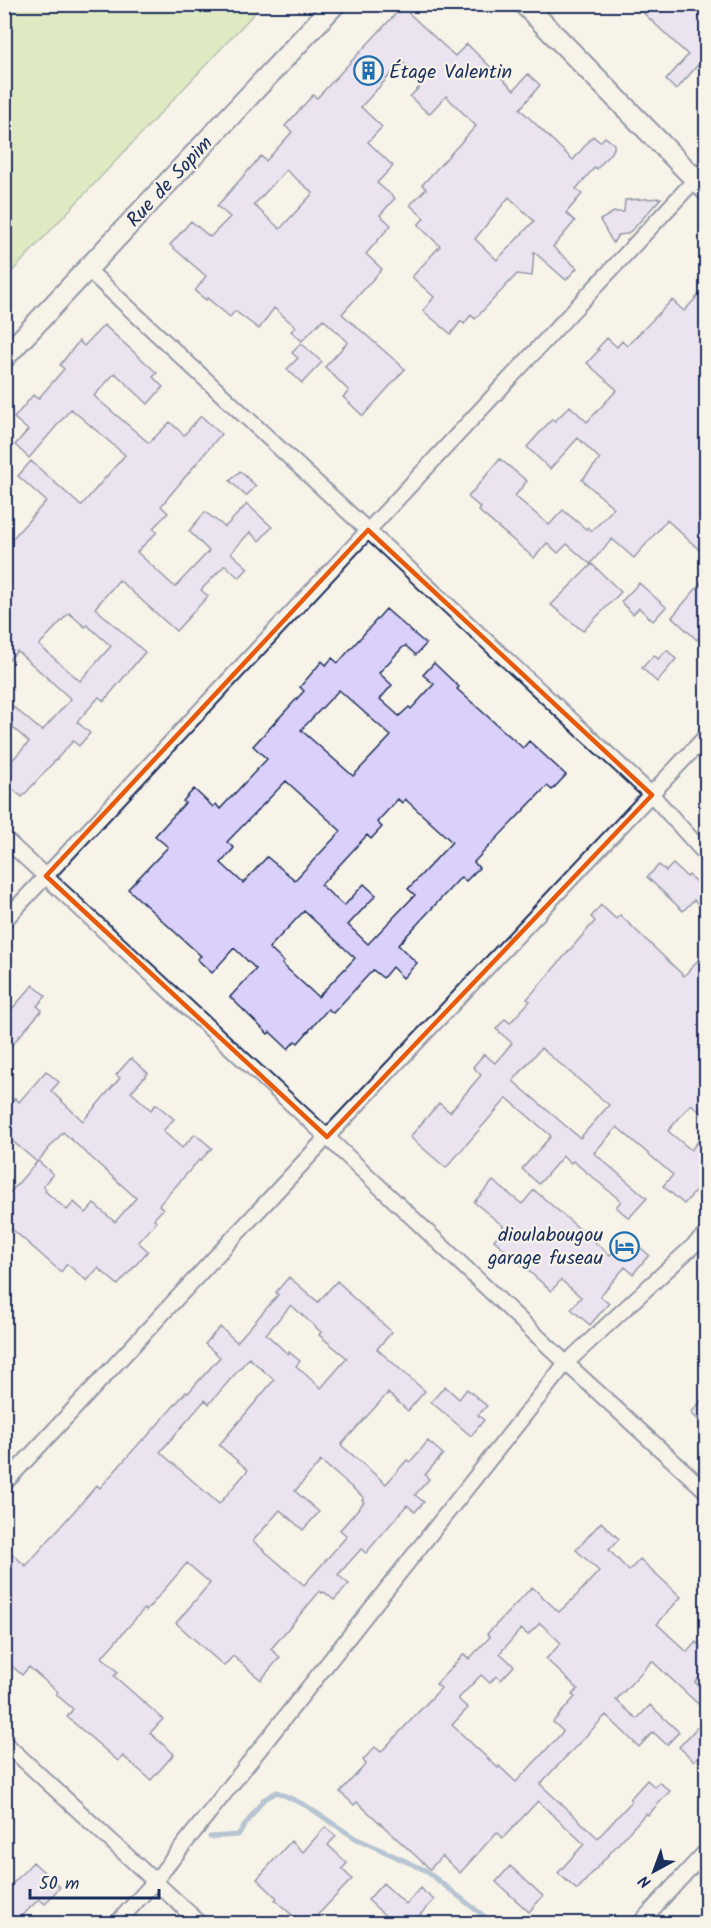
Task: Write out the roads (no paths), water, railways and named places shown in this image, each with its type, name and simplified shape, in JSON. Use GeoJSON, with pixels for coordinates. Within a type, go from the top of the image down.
{"type":"FeatureCollection","features":[{"type":"Feature","properties":{"kind":"street","name":"Rue de Sopim"},"geometry":{"type":"LineString","coordinates":[[4,358],[335,4]]}},
{"type":"Feature","properties":{"kind":"street"},"geometry":{"type":"LineString","coordinates":[[4,921],[368,530],[703,179],[524,4]]}},
{"type":"Feature","properties":{"kind":"street"},"geometry":{"type":"LineString","coordinates":[[87,269],[652,795],[706,855]]}},
{"type":"Feature","properties":{"kind":"street"},"geometry":{"type":"LineString","coordinates":[[4,1484],[327,1137],[706,736]]}},
{"type":"Feature","properties":{"kind":"street"},"geometry":{"type":"LineString","coordinates":[[4,838],[706,1491]]}},
{"type":"Feature","properties":{"kind":"street"},"geometry":{"type":"LineString","coordinates":[[116,1923],[155,1881],[566,1363],[706,1234]]}},
{"type":"Feature","properties":{"kind":"street"},"geometry":{"type":"LineString","coordinates":[[4,1742],[201,1923]]}},
{"type":"Feature","properties":{"kind":"street"},"geometry":{"type":"LineString","coordinates":[[639,1923],[706,1851]]}},
{"type":"Feature","properties":{"kind":"waterway"},"geometry":{"type":"LineString","coordinates":[[210,1837],[238,1835],[263,1800],[277,1792],[305,1805],[355,1838],[425,1870],[494,1924]]}},
{"type":"Feature","properties":{"kind":"place","name":"Étage Valentin"},"geometry":{"type":"Point","coordinates":[368,71]}},
{"type":"Feature","properties":{"kind":"place","name":"dioulabougou garage fuseau"},"geometry":{"type":"Point","coordinates":[624,1246]}}]}
